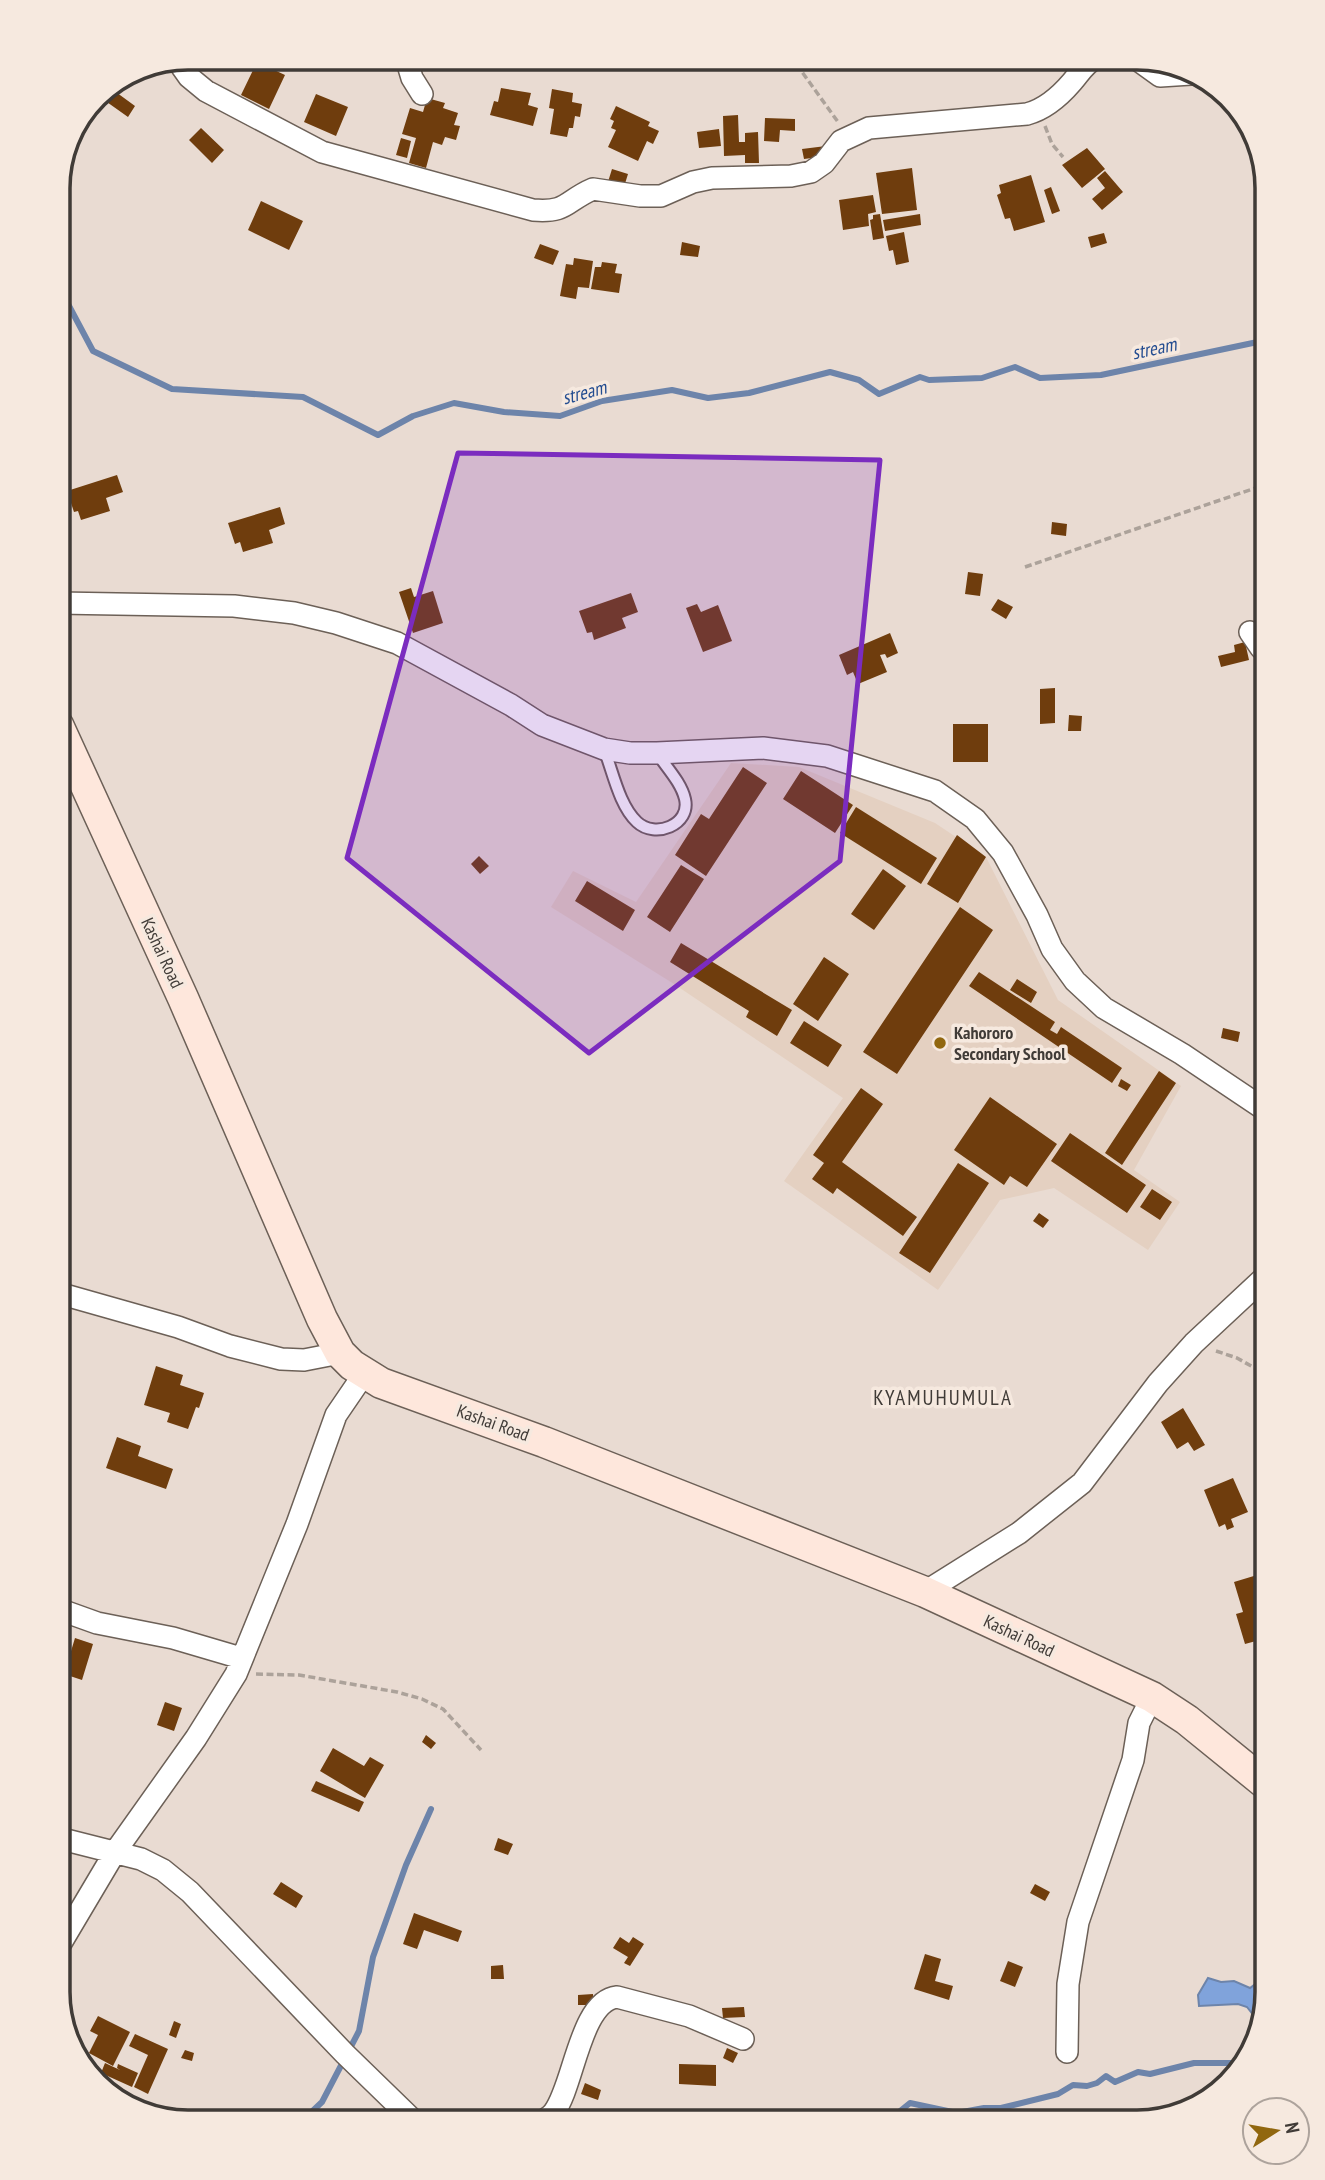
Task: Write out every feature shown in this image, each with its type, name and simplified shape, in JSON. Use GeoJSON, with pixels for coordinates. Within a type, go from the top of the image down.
{"type":"FeatureCollection","features":[{"type":"Feature","properties":{"kind":"street"},"geometry":{"type":"LineString","coordinates":[[184,70],[206,91],[322,152],[533,210],[551,212],[564,209],[593,189],[640,196],[661,196],[692,182],[712,178],[791,176],[811,172],[824,163],[837,145],[869,128],[1027,114],[1041,110],[1060,95],[1081,70]]}},
{"type":"Feature","properties":{"kind":"street"},"geometry":{"type":"LineString","coordinates":[[410,70],[422,94]]}},
{"type":"Feature","properties":{"kind":"street"},"geometry":{"type":"LineString","coordinates":[[1153,71],[1160,76],[1172,75]]}},
{"type":"Feature","properties":{"kind":"street"},"geometry":{"type":"LineString","coordinates":[[70,603],[234,606],[294,613],[336,623],[397,643],[511,705],[542,725],[604,749],[657,753],[763,748],[827,756],[935,792],[975,819],[1003,853],[1052,949],[1075,981],[1104,1008],[1192,1060],[1255,1103]]}},
{"type":"Feature","properties":{"kind":"street"},"geometry":{"type":"LineString","coordinates":[[1250,632],[1255,639]]}},
{"type":"Feature","properties":{"kind":"street","name":"Kashai Road"},"geometry":{"type":"LineString","coordinates":[[70,751],[183,998],[322,1319],[340,1353],[364,1374],[381,1383],[603,1465],[925,1592],[1152,1697],[1187,1720],[1255,1775]]}},
{"type":"Feature","properties":{"kind":"street"},"geometry":{"type":"LineString","coordinates":[[925,1592],[1019,1533],[1082,1483],[1158,1384],[1194,1343],[1255,1286]]}},
{"type":"Feature","properties":{"kind":"street"},"geometry":{"type":"LineString","coordinates":[[70,1296],[281,1359],[304,1360],[340,1353]]}},
{"type":"Feature","properties":{"kind":"street"},"geometry":{"type":"LineString","coordinates":[[70,1928],[115,1852],[197,1738],[239,1666],[297,1524],[335,1415],[364,1374]]}},
{"type":"Feature","properties":{"kind":"street"},"geometry":{"type":"LineString","coordinates":[[70,1613],[97,1623],[173,1638],[239,1666]]}},
{"type":"Feature","properties":{"kind":"street"},"geometry":{"type":"LineString","coordinates":[[1067,2052],[1068,1984],[1078,1922],[1133,1760],[1139,1723],[1152,1697]]}},
{"type":"Feature","properties":{"kind":"street"},"geometry":{"type":"LineString","coordinates":[[70,1841],[141,1859],[163,1870],[190,1892],[345,2054],[403,2110]]}},
{"type":"Feature","properties":{"kind":"street"},"geometry":{"type":"LineString","coordinates":[[556,2110],[583,2035],[602,2001],[617,1997],[689,2016],[743,2039]]}},
{"type":"Feature","properties":{"kind":"lane"},"geometry":{"type":"LineString","coordinates":[[604,749],[625,805],[636,822],[647,830],[658,830],[683,818],[686,802],[682,788],[657,753]]}},
{"type":"Feature","properties":{"kind":"path"},"geometry":{"type":"LineString","coordinates":[[801,70],[849,138]]}},
{"type":"Feature","properties":{"kind":"path"},"geometry":{"type":"LineString","coordinates":[[1041,110],[1046,132],[1063,157]]}},
{"type":"Feature","properties":{"kind":"path"},"geometry":{"type":"LineString","coordinates":[[1025,567],[1255,488]]}},
{"type":"Feature","properties":{"kind":"path"},"geometry":{"type":"LineString","coordinates":[[1194,1343],[1237,1358],[1255,1368]]}},
{"type":"Feature","properties":{"kind":"path"},"geometry":{"type":"LineString","coordinates":[[239,1666],[397,1692],[422,1699],[443,1709],[481,1750]]}},
{"type":"Feature","properties":{"kind":"highlighted area"},"geometry":{"type":"Polygon","coordinates":[[[458,453],[880,460],[840,861],[589,1053],[347,858],[458,453]]]}},
{"type":"Feature","properties":{"kind":"shaded area","name":"Kahororo Secondary School"},"geometry":{"type":"Polygon","coordinates":[[[731,763],[799,767],[935,823],[986,857],[1058,1000],[1181,1086],[1134,1170],[1180,1202],[1148,1250],[1054,1188],[1000,1200],[938,1290],[784,1181],[843,1098],[674,984],[551,907],[573,871],[636,902],[731,763]]]}},
{"type":"Feature","properties":{"kind":"water"},"geometry":{"type":"Polygon","coordinates":[[[1208,1978],[1221,1982],[1234,1981],[1250,1988],[1255,1984],[1252,2014],[1247,2007],[1238,2004],[1199,2006],[1198,1995],[1208,1978]]]}},
{"type":"Feature","properties":{"kind":"building"},"geometry":{"type":"Polygon","coordinates":[[[253,70],[274,70],[285,75],[269,109],[241,95],[253,70]]]}},
{"type":"Feature","properties":{"kind":"building"},"geometry":{"type":"Polygon","coordinates":[[[501,88],[531,93],[528,105],[538,108],[533,126],[490,115],[494,101],[498,102],[501,88]]]}},
{"type":"Feature","properties":{"kind":"building"},"geometry":{"type":"Polygon","coordinates":[[[552,89],[573,93],[572,102],[582,104],[580,117],[575,116],[573,128],[569,128],[567,137],[550,134],[554,109],[549,108],[552,89]]]}},
{"type":"Feature","properties":{"kind":"building"},"geometry":{"type":"Polygon","coordinates":[[[118,94],[135,106],[128,117],[107,102],[118,94]]]}},
{"type":"Feature","properties":{"kind":"building"},"geometry":{"type":"Polygon","coordinates":[[[316,94],[348,107],[336,136],[304,122],[316,94]]]}},
{"type":"Feature","properties":{"kind":"building"},"geometry":{"type":"Polygon","coordinates":[[[427,98],[445,103],[443,108],[458,113],[454,125],[460,126],[456,140],[445,137],[442,145],[433,142],[426,168],[409,163],[416,138],[402,134],[410,108],[423,112],[427,98]]]}},
{"type":"Feature","properties":{"kind":"building"},"geometry":{"type":"Polygon","coordinates":[[[616,106],[650,122],[648,126],[659,131],[653,144],[647,141],[638,161],[608,147],[616,130],[611,128],[614,121],[610,119],[616,106]]]}},
{"type":"Feature","properties":{"kind":"building"},"geometry":{"type":"Polygon","coordinates":[[[738,115],[739,142],[745,142],[745,133],[758,132],[759,163],[745,163],[745,155],[724,156],[723,116],[738,115]]]}},
{"type":"Feature","properties":{"kind":"building"},"geometry":{"type":"Polygon","coordinates":[[[765,118],[795,119],[795,131],[780,130],[779,142],[764,141],[765,118]]]}},
{"type":"Feature","properties":{"kind":"building"},"geometry":{"type":"Polygon","coordinates":[[[201,128],[224,150],[212,163],[189,140],[201,128]]]}},
{"type":"Feature","properties":{"kind":"building"},"geometry":{"type":"Polygon","coordinates":[[[719,129],[721,146],[699,148],[697,132],[719,129]]]}},
{"type":"Feature","properties":{"kind":"building"},"geometry":{"type":"Polygon","coordinates":[[[401,138],[411,141],[407,158],[396,155],[401,138]]]}},
{"type":"Feature","properties":{"kind":"building"},"geometry":{"type":"Polygon","coordinates":[[[826,146],[827,156],[804,159],[802,149],[826,146]]]}},
{"type":"Feature","properties":{"kind":"building"},"geometry":{"type":"Polygon","coordinates":[[[1087,148],[1105,169],[1082,188],[1062,165],[1087,148]]]}},
{"type":"Feature","properties":{"kind":"building"},"geometry":{"type":"Polygon","coordinates":[[[912,168],[917,210],[882,214],[876,173],[912,168]]]}},
{"type":"Feature","properties":{"kind":"building"},"geometry":{"type":"Polygon","coordinates":[[[612,169],[628,174],[623,190],[607,185],[612,169]]]}},
{"type":"Feature","properties":{"kind":"building"},"geometry":{"type":"Polygon","coordinates":[[[1105,171],[1123,192],[1102,210],[1092,199],[1105,188],[1097,178],[1105,171]]]}},
{"type":"Feature","properties":{"kind":"building"},"geometry":{"type":"Polygon","coordinates":[[[1031,175],[1045,222],[1014,231],[1010,218],[1005,219],[997,195],[1001,193],[999,185],[1031,175]]]}},
{"type":"Feature","properties":{"kind":"building"},"geometry":{"type":"Polygon","coordinates":[[[1051,187],[1060,211],[1052,214],[1044,190],[1051,187]]]}},
{"type":"Feature","properties":{"kind":"building"},"geometry":{"type":"Polygon","coordinates":[[[873,195],[876,212],[868,214],[869,226],[843,230],[839,200],[873,195]]]}},
{"type":"Feature","properties":{"kind":"building"},"geometry":{"type":"Polygon","coordinates":[[[261,201],[303,221],[289,250],[248,230],[261,201]]]}},
{"type":"Feature","properties":{"kind":"building"},"geometry":{"type":"Polygon","coordinates":[[[880,214],[884,238],[873,240],[870,220],[873,215],[880,214]]]}},
{"type":"Feature","properties":{"kind":"building"},"geometry":{"type":"Polygon","coordinates":[[[920,214],[921,225],[885,231],[883,220],[920,214]]]}},
{"type":"Feature","properties":{"kind":"building"},"geometry":{"type":"Polygon","coordinates":[[[904,232],[909,262],[896,265],[886,236],[904,232]]]}},
{"type":"Feature","properties":{"kind":"building"},"geometry":{"type":"Polygon","coordinates":[[[1104,233],[1107,243],[1091,248],[1088,237],[1104,233]]]}},
{"type":"Feature","properties":{"kind":"building"},"geometry":{"type":"Polygon","coordinates":[[[682,242],[700,246],[698,257],[680,255],[682,242]]]}},
{"type":"Feature","properties":{"kind":"building"},"geometry":{"type":"Polygon","coordinates":[[[540,244],[559,251],[553,265],[534,258],[540,244]]]}},
{"type":"Feature","properties":{"kind":"building"},"geometry":{"type":"Polygon","coordinates":[[[574,258],[593,261],[589,288],[578,287],[576,299],[560,296],[566,264],[573,265],[574,258]]]}},
{"type":"Feature","properties":{"kind":"building"},"geometry":{"type":"Polygon","coordinates":[[[602,262],[617,264],[615,273],[622,274],[619,293],[591,289],[595,267],[601,267],[602,262]]]}},
{"type":"Feature","properties":{"kind":"building"},"geometry":{"type":"Polygon","coordinates":[[[117,475],[123,492],[106,498],[110,511],[81,520],[78,511],[74,512],[70,490],[117,475]]]}},
{"type":"Feature","properties":{"kind":"building"},"geometry":{"type":"Polygon","coordinates":[[[280,507],[285,524],[269,530],[273,543],[243,552],[240,542],[235,544],[228,523],[280,507]]]}},
{"type":"Feature","properties":{"kind":"building"},"geometry":{"type":"Polygon","coordinates":[[[1052,522],[1067,524],[1066,536],[1051,534],[1052,522]]]}},
{"type":"Feature","properties":{"kind":"building"},"geometry":{"type":"Polygon","coordinates":[[[968,572],[983,574],[980,596],[965,594],[968,572]]]}},
{"type":"Feature","properties":{"kind":"building"},"geometry":{"type":"Polygon","coordinates":[[[411,588],[414,597],[433,591],[443,623],[413,633],[399,592],[411,588]]]}},
{"type":"Feature","properties":{"kind":"building"},"geometry":{"type":"Polygon","coordinates":[[[631,593],[638,612],[622,618],[626,628],[594,640],[592,632],[587,633],[579,611],[631,593]]]}},
{"type":"Feature","properties":{"kind":"building"},"geometry":{"type":"Polygon","coordinates":[[[998,599],[1013,607],[1006,619],[991,610],[998,599]]]}},
{"type":"Feature","properties":{"kind":"building"},"geometry":{"type":"Polygon","coordinates":[[[697,604],[701,612],[718,605],[732,641],[703,652],[686,608],[697,604]]]}},
{"type":"Feature","properties":{"kind":"building"},"geometry":{"type":"Polygon","coordinates":[[[890,633],[898,653],[887,658],[885,654],[880,655],[887,672],[858,684],[853,672],[847,675],[839,655],[890,633]]]}},
{"type":"Feature","properties":{"kind":"building"},"geometry":{"type":"Polygon","coordinates":[[[1245,642],[1249,660],[1221,667],[1218,656],[1235,652],[1234,645],[1245,642]]]}},
{"type":"Feature","properties":{"kind":"building"},"geometry":{"type":"Polygon","coordinates":[[[1055,688],[1055,723],[1040,724],[1040,689],[1055,688]]]}},
{"type":"Feature","properties":{"kind":"building"},"geometry":{"type":"Polygon","coordinates":[[[1069,715],[1082,716],[1081,731],[1068,731],[1069,715]]]}},
{"type":"Feature","properties":{"kind":"building"},"geometry":{"type":"Polygon","coordinates":[[[953,724],[988,724],[988,762],[953,762],[953,724]]]}},
{"type":"Feature","properties":{"kind":"building"},"geometry":{"type":"Polygon","coordinates":[[[743,767],[767,783],[706,876],[675,855],[701,814],[709,819],[743,767]]]}},
{"type":"Feature","properties":{"kind":"building"},"geometry":{"type":"Polygon","coordinates":[[[801,771],[853,805],[835,833],[783,799],[801,771]]]}},
{"type":"Feature","properties":{"kind":"building"},"geometry":{"type":"Polygon","coordinates":[[[856,807],[937,858],[921,884],[840,833],[856,807]]]}},
{"type":"Feature","properties":{"kind":"building"},"geometry":{"type":"Polygon","coordinates":[[[957,835],[986,857],[958,903],[927,884],[957,835]]]}},
{"type":"Feature","properties":{"kind":"building"},"geometry":{"type":"Polygon","coordinates":[[[479,856],[489,866],[480,874],[471,864],[479,856]]]}},
{"type":"Feature","properties":{"kind":"building"},"geometry":{"type":"Polygon","coordinates":[[[681,865],[704,879],[670,932],[647,917],[681,865]]]}},
{"type":"Feature","properties":{"kind":"building"},"geometry":{"type":"Polygon","coordinates":[[[883,869],[906,886],[874,930],[851,914],[883,869]]]}},
{"type":"Feature","properties":{"kind":"building"},"geometry":{"type":"Polygon","coordinates":[[[587,881],[635,910],[623,931],[575,901],[587,881]]]}},
{"type":"Feature","properties":{"kind":"building"},"geometry":{"type":"Polygon","coordinates":[[[960,907],[993,930],[897,1074],[863,1052],[960,907]]]}},
{"type":"Feature","properties":{"kind":"building"},"geometry":{"type":"Polygon","coordinates":[[[681,943],[792,1010],[777,1036],[746,1017],[749,1011],[670,962],[681,943]]]}},
{"type":"Feature","properties":{"kind":"building"},"geometry":{"type":"Polygon","coordinates":[[[824,957],[849,974],[818,1021],[793,1004],[824,957]]]}},
{"type":"Feature","properties":{"kind":"building"},"geometry":{"type":"Polygon","coordinates":[[[979,972],[1055,1022],[1050,1030],[1057,1034],[1061,1027],[1122,1068],[1112,1083],[969,986],[979,972]]]}},
{"type":"Feature","properties":{"kind":"building"},"geometry":{"type":"Polygon","coordinates":[[[1017,979],[1037,992],[1031,1003],[1010,990],[1017,979]]]}},
{"type":"Feature","properties":{"kind":"building"},"geometry":{"type":"Polygon","coordinates":[[[804,1021],[842,1045],[828,1067],[790,1043],[804,1021]]]}},
{"type":"Feature","properties":{"kind":"building"},"geometry":{"type":"Polygon","coordinates":[[[1223,1028],[1240,1032],[1238,1042],[1221,1038],[1223,1028]]]}},
{"type":"Feature","properties":{"kind":"building"},"geometry":{"type":"Polygon","coordinates":[[[1159,1071],[1176,1083],[1122,1165],[1105,1153],[1159,1071]]]}},
{"type":"Feature","properties":{"kind":"building"},"geometry":{"type":"Polygon","coordinates":[[[1121,1079],[1131,1085],[1127,1091],[1118,1086],[1121,1079]]]}},
{"type":"Feature","properties":{"kind":"building"},"geometry":{"type":"Polygon","coordinates":[[[861,1088],[883,1104],[842,1162],[917,1217],[903,1236],[837,1188],[833,1194],[812,1179],[824,1163],[813,1155],[861,1088]]]}},
{"type":"Feature","properties":{"kind":"building"},"geometry":{"type":"Polygon","coordinates":[[[990,1097],[1057,1144],[1027,1187],[1010,1176],[1004,1185],[954,1150],[990,1097]]]}},
{"type":"Feature","properties":{"kind":"building"},"geometry":{"type":"Polygon","coordinates":[[[1070,1133],[1146,1185],[1127,1213],[1051,1161],[1070,1133]]]}},
{"type":"Feature","properties":{"kind":"building"},"geometry":{"type":"Polygon","coordinates":[[[958,1163],[989,1183],[930,1273],[899,1253],[958,1163]]]}},
{"type":"Feature","properties":{"kind":"building"},"geometry":{"type":"Polygon","coordinates":[[[1152,1189],[1172,1202],[1160,1220],[1140,1207],[1152,1189]]]}},
{"type":"Feature","properties":{"kind":"building"},"geometry":{"type":"Polygon","coordinates":[[[1039,1213],[1049,1220],[1043,1228],[1033,1221],[1039,1213]]]}},
{"type":"Feature","properties":{"kind":"building"},"geometry":{"type":"Polygon","coordinates":[[[156,1366],[183,1375],[180,1385],[204,1393],[188,1429],[167,1422],[170,1413],[144,1405],[156,1366]]]}},
{"type":"Feature","properties":{"kind":"building"},"geometry":{"type":"Polygon","coordinates":[[[1183,1408],[1205,1445],[1194,1451],[1188,1442],[1177,1449],[1161,1422],[1183,1408]]]}},
{"type":"Feature","properties":{"kind":"building"},"geometry":{"type":"Polygon","coordinates":[[[117,1437],[141,1446],[138,1456],[173,1469],[166,1489],[106,1468],[117,1437]]]}},
{"type":"Feature","properties":{"kind":"building"},"geometry":{"type":"Polygon","coordinates":[[[1233,1478],[1248,1512],[1231,1519],[1234,1527],[1227,1530],[1225,1524],[1219,1527],[1204,1490],[1233,1478]]]}},
{"type":"Feature","properties":{"kind":"building"},"geometry":{"type":"Polygon","coordinates":[[[1255,1576],[1255,1641],[1245,1644],[1236,1614],[1243,1612],[1234,1582],[1255,1576]]]}},
{"type":"Feature","properties":{"kind":"building"},"geometry":{"type":"Polygon","coordinates":[[[75,1638],[93,1644],[82,1680],[70,1676],[70,1654],[75,1638]]]}},
{"type":"Feature","properties":{"kind":"building"},"geometry":{"type":"Polygon","coordinates":[[[165,1702],[182,1708],[174,1731],[157,1725],[165,1702]]]}},
{"type":"Feature","properties":{"kind":"building"},"geometry":{"type":"Polygon","coordinates":[[[426,1735],[436,1743],[431,1749],[422,1742],[426,1735]]]}},
{"type":"Feature","properties":{"kind":"building"},"geometry":{"type":"Polygon","coordinates":[[[333,1748],[364,1766],[370,1757],[384,1765],[365,1798],[320,1771],[333,1748]]]}},
{"type":"Feature","properties":{"kind":"building"},"geometry":{"type":"Polygon","coordinates":[[[316,1781],[364,1802],[359,1812],[311,1791],[316,1781]]]}},
{"type":"Feature","properties":{"kind":"building"},"geometry":{"type":"Polygon","coordinates":[[[498,1838],[513,1844],[508,1855],[494,1850],[498,1838]]]}},
{"type":"Feature","properties":{"kind":"building"},"geometry":{"type":"Polygon","coordinates":[[[281,1882],[303,1896],[296,1908],[273,1894],[281,1882]]]}},
{"type":"Feature","properties":{"kind":"building"},"geometry":{"type":"Polygon","coordinates":[[[1035,1884],[1050,1892],[1045,1901],[1030,1893],[1035,1884]]]}},
{"type":"Feature","properties":{"kind":"building"},"geometry":{"type":"Polygon","coordinates":[[[414,1913],[462,1931],[458,1942],[424,1930],[417,1949],[403,1944],[414,1913]]]}},
{"type":"Feature","properties":{"kind":"building"},"geometry":{"type":"Polygon","coordinates":[[[620,1937],[629,1943],[633,1937],[644,1944],[630,1966],[624,1963],[628,1957],[613,1948],[620,1937]]]}},
{"type":"Feature","properties":{"kind":"building"},"geometry":{"type":"Polygon","coordinates":[[[925,1954],[941,1959],[935,1981],[953,1986],[949,2000],[914,1989],[925,1954]]]}},
{"type":"Feature","properties":{"kind":"building"},"geometry":{"type":"Polygon","coordinates":[[[1008,1961],[1023,1967],[1015,1987],[1000,1981],[1008,1961]]]}},
{"type":"Feature","properties":{"kind":"building"},"geometry":{"type":"Polygon","coordinates":[[[503,1965],[504,1979],[491,1979],[491,1966],[503,1965]]]}},
{"type":"Feature","properties":{"kind":"building"},"geometry":{"type":"Polygon","coordinates":[[[593,1994],[593,2005],[578,2005],[578,1995],[593,1994]]]}},
{"type":"Feature","properties":{"kind":"building"},"geometry":{"type":"Polygon","coordinates":[[[744,2007],[745,2017],[723,2018],[722,2008],[744,2007]]]}},
{"type":"Feature","properties":{"kind":"building"},"geometry":{"type":"Polygon","coordinates":[[[98,2016],[130,2032],[113,2066],[89,2053],[98,2035],[90,2031],[98,2016]]]}},
{"type":"Feature","properties":{"kind":"building"},"geometry":{"type":"Polygon","coordinates":[[[174,2021],[181,2024],[176,2038],[169,2035],[174,2021]]]}},
{"type":"Feature","properties":{"kind":"building"},"geometry":{"type":"Polygon","coordinates":[[[135,2034],[168,2049],[148,2094],[134,2087],[148,2055],[129,2046],[135,2034]]]}},
{"type":"Feature","properties":{"kind":"building"},"geometry":{"type":"Polygon","coordinates":[[[727,2048],[738,2053],[733,2063],[723,2058],[727,2048]]]}},
{"type":"Feature","properties":{"kind":"building"},"geometry":{"type":"Polygon","coordinates":[[[185,2050],[194,2053],[192,2061],[181,2058],[185,2050]]]}},
{"type":"Feature","properties":{"kind":"building"},"geometry":{"type":"Polygon","coordinates":[[[105,2063],[120,2070],[117,2068],[118,2064],[138,2073],[132,2087],[101,2072],[105,2063]]]}},
{"type":"Feature","properties":{"kind":"building"},"geometry":{"type":"Polygon","coordinates":[[[679,2064],[716,2065],[716,2086],[679,2084],[679,2064]]]}},
{"type":"Feature","properties":{"kind":"building"},"geometry":{"type":"Polygon","coordinates":[[[585,2083],[601,2090],[598,2100],[581,2094],[585,2083]]]}},
{"type":"Feature","properties":{"kind":"waterway","name":"stream"},"geometry":{"type":"LineString","coordinates":[[70,308],[93,351],[172,389],[303,397],[378,435],[413,416],[454,403],[504,412],[560,416],[602,401],[672,390],[708,398],[749,393],[830,372],[859,380],[879,394],[920,377],[929,380],[982,378],[1015,367],[1040,378],[1101,375],[1255,343]]}},
{"type":"Feature","properties":{"kind":"waterway"},"geometry":{"type":"LineString","coordinates":[[314,2110],[322,2102],[359,2031],[373,1957],[406,1865],[431,1809]]}},
{"type":"Feature","properties":{"kind":"waterway"},"geometry":{"type":"LineString","coordinates":[[973,2110],[1001,2108],[1058,2094],[1073,2085],[1087,2086],[1097,2083],[1106,2076],[1115,2082],[1138,2072],[1150,2074],[1194,2063],[1231,2063]]}},
{"type":"Feature","properties":{"kind":"waterway"},"geometry":{"type":"LineString","coordinates":[[901,2110],[910,2103],[943,2110]]}},
{"type":"Feature","properties":{"kind":"place","name":"Kahororo Secondary School"},"geometry":{"type":"Point","coordinates":[940,1043]}},
{"type":"Feature","properties":{"kind":"district","name":"KYAMUHUMULA"},"geometry":{"type":"Point","coordinates":[943,1398]}}]}
